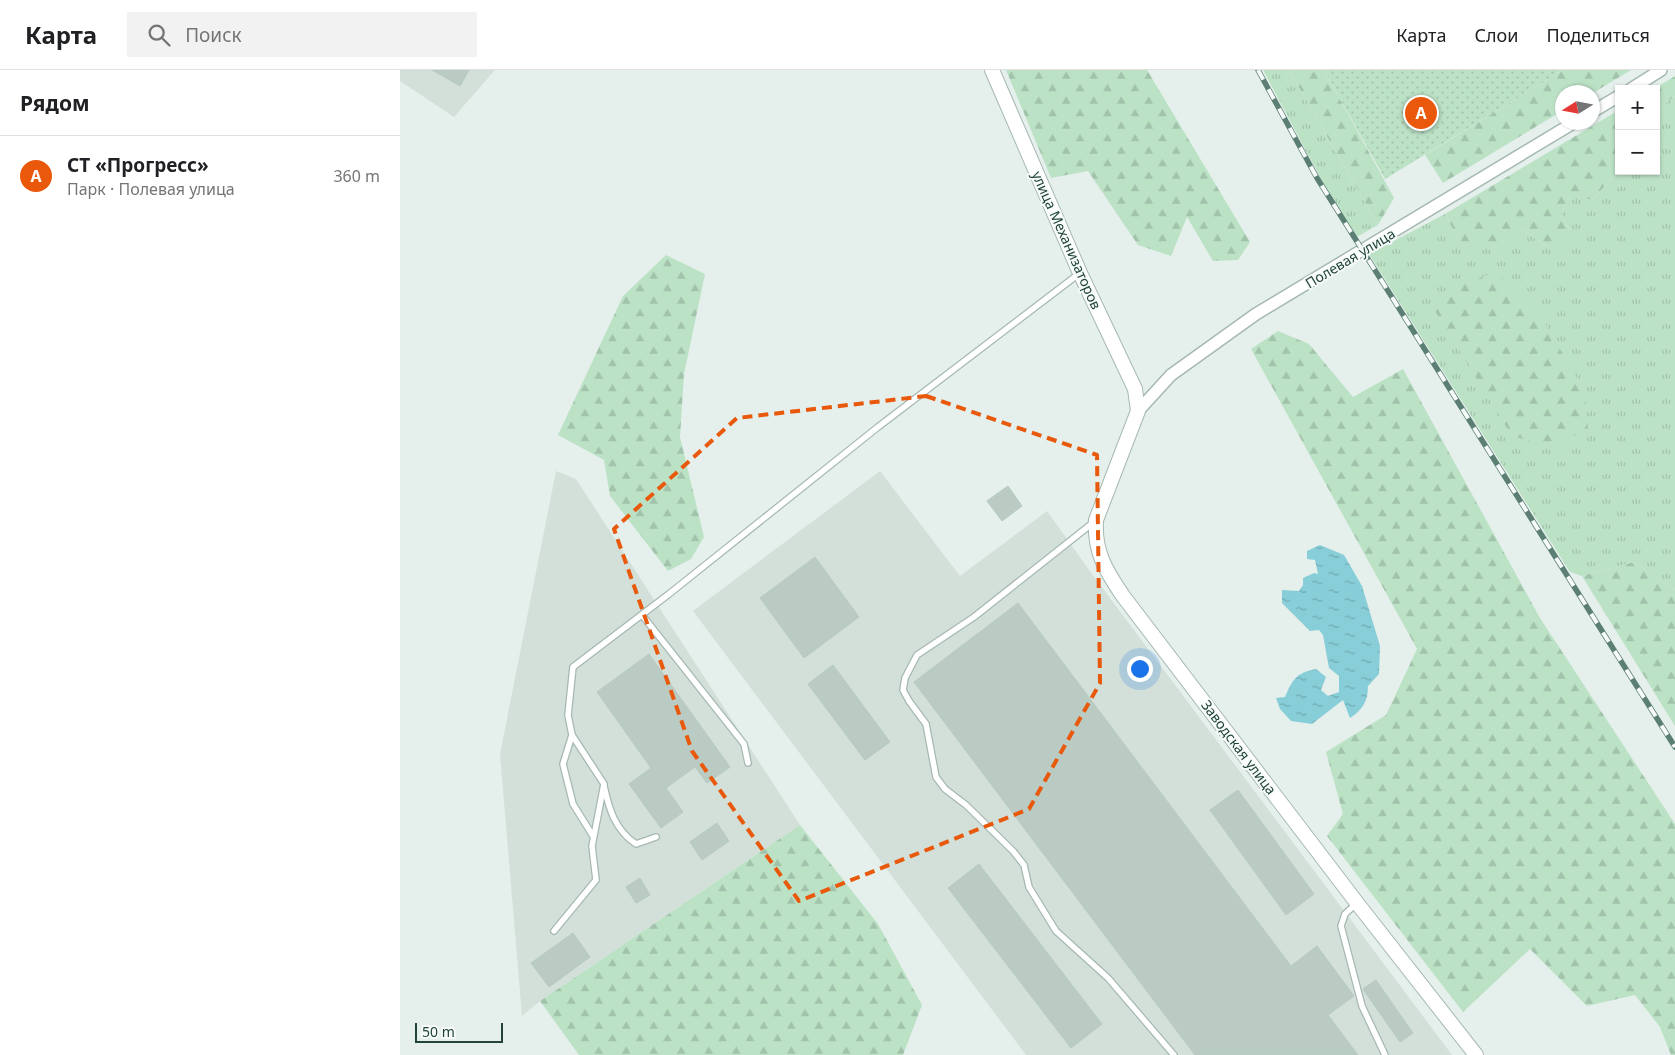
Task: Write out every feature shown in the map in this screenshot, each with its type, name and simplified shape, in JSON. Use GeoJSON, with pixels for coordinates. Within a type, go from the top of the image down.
{"type":"FeatureCollection","features":[{"type":"Feature","properties":{"kind":"street","name":"улица Механизаторов"},"geometry":{"type":"LineString","coordinates":[[992,70],[1080,273],[1135,389],[1138,411]]}},
{"type":"Feature","properties":{"kind":"street"},"geometry":{"type":"LineString","coordinates":[[1637,85],[1661,70]]}},
{"type":"Feature","properties":{"kind":"street"},"geometry":{"type":"LineString","coordinates":[[1600,107],[1615,98]]}},
{"type":"Feature","properties":{"kind":"street","name":"Полевая улица"},"geometry":{"type":"LineString","coordinates":[[1138,411],[1171,374],[1256,314],[1562,130]]}},
{"type":"Feature","properties":{"kind":"street","name":"Заводская улица"},"geometry":{"type":"LineString","coordinates":[[1138,411],[1096,520],[1095,535],[1099,553],[1108,574],[1357,903],[1476,1055]]}},
{"type":"Feature","properties":{"kind":"lane"},"geometry":{"type":"LineString","coordinates":[[656,837],[636,844],[626,837],[609,810],[604,784],[572,735],[568,715],[572,668],[642,615],[878,427],[1080,273]]}},
{"type":"Feature","properties":{"kind":"lane"},"geometry":{"type":"LineString","coordinates":[[1096,520],[974,617],[917,655],[905,678],[904,690],[909,701],[926,724],[936,778],[945,789],[966,805],[1014,851],[1024,865],[1029,887],[1056,931],[1108,978],[1174,1055]]}},
{"type":"Feature","properties":{"kind":"lane"},"geometry":{"type":"LineString","coordinates":[[642,615],[744,744],[748,763]]}},
{"type":"Feature","properties":{"kind":"lane"},"geometry":{"type":"LineString","coordinates":[[572,735],[563,764],[573,804],[593,836]]}},
{"type":"Feature","properties":{"kind":"lane"},"geometry":{"type":"LineString","coordinates":[[554,931],[596,880],[592,846],[604,784]]}},
{"type":"Feature","properties":{"kind":"lane"},"geometry":{"type":"LineString","coordinates":[[1357,903],[1345,914],[1341,926],[1362,1006],[1385,1055]]}},
{"type":"Feature","properties":{"kind":"highlighted area"},"geometry":{"type":"Polygon","coordinates":[[[926,396],[1097,455],[1100,683],[1029,809],[799,901],[692,751],[614,529],[737,418],[926,396]]]}},
{"type":"Feature","properties":{"kind":"shaded area"},"geometry":{"type":"Polygon","coordinates":[[[400,70],[495,70],[454,117],[400,81],[400,70]]]}},
{"type":"Feature","properties":{"kind":"shaded area"},"geometry":{"type":"Polygon","coordinates":[[[556,471],[576,479],[800,825],[540,1001],[522,1016],[500,754],[556,471]]]}},
{"type":"Feature","properties":{"kind":"shaded area"},"geometry":{"type":"Polygon","coordinates":[[[880,471],[960,576],[1047,511],[1092,574],[1452,1055],[1026,1055],[693,611],[880,471]]]}},
{"type":"Feature","properties":{"kind":"green space"},"geometry":{"type":"Polygon","coordinates":[[[1006,70],[1147,70],[1250,242],[1238,260],[1213,261],[1187,217],[1171,256],[1138,245],[1088,171],[1051,178],[1006,70]]]}},
{"type":"Feature","properties":{"kind":"green space"},"geometry":{"type":"Polygon","coordinates":[[[1263,70],[1289,70],[1378,225],[1353,239],[1263,70]]]}},
{"type":"Feature","properties":{"kind":"green space"},"geometry":{"type":"Polygon","coordinates":[[[1289,70],[1324,70],[1394,198],[1378,225],[1289,70]]]}},
{"type":"Feature","properties":{"kind":"green space"},"geometry":{"type":"Polygon","coordinates":[[[1324,70],[1563,70],[1385,179],[1324,70]]]}},
{"type":"Feature","properties":{"kind":"green space"},"geometry":{"type":"Polygon","coordinates":[[[1563,70],[1631,70],[1600,89],[1600,85],[1555,85],[1555,115],[1443,183],[1425,155],[1563,70]]]}},
{"type":"Feature","properties":{"kind":"green space"},"geometry":{"type":"Polygon","coordinates":[[[1675,76],[1675,96],[1660,107],[1660,85],[1675,76]]]}},
{"type":"Feature","properties":{"kind":"green space"},"geometry":{"type":"Polygon","coordinates":[[[1675,96],[1675,590],[1634,562],[1582,576],[1570,572],[1369,254],[1445,214],[1460,242],[1521,229],[1546,246],[1570,231],[1561,214],[1570,193],[1592,200],[1615,174],[1660,175],[1660,107],[1675,96]]]}},
{"type":"Feature","properties":{"kind":"green space"},"geometry":{"type":"Polygon","coordinates":[[[1615,112],[1615,174],[1592,200],[1570,194],[1561,214],[1570,231],[1565,245],[1546,246],[1521,229],[1510,232],[1504,244],[1460,242],[1445,214],[1586,130],[1600,130],[1600,121],[1615,112]]]}},
{"type":"Feature","properties":{"kind":"green space"},"geometry":{"type":"Polygon","coordinates":[[[666,255],[705,274],[684,374],[680,437],[704,537],[691,559],[668,571],[610,496],[604,460],[558,435],[623,296],[666,255]]]}},
{"type":"Feature","properties":{"kind":"green space"},"geometry":{"type":"Polygon","coordinates":[[[1497,272],[1543,320],[1585,392],[1588,429],[1552,447],[1512,436],[1435,311],[1445,290],[1497,272]]]}},
{"type":"Feature","properties":{"kind":"green space"},"geometry":{"type":"Polygon","coordinates":[[[1278,331],[1309,344],[1353,397],[1403,369],[1540,618],[1675,824],[1675,1055],[1671,1055],[1660,1027],[1635,995],[1587,1006],[1530,949],[1463,1012],[1327,836],[1343,814],[1326,752],[1386,715],[1417,649],[1251,349],[1278,331]]]}},
{"type":"Feature","properties":{"kind":"green space"},"geometry":{"type":"Polygon","coordinates":[[[1634,562],[1675,590],[1675,726],[1582,576],[1634,562]]]}},
{"type":"Feature","properties":{"kind":"green space"},"geometry":{"type":"Polygon","coordinates":[[[800,825],[878,924],[922,1005],[903,1055],[579,1055],[540,1001],[800,825]]]}},
{"type":"Feature","properties":{"kind":"water"},"geometry":{"type":"Polygon","coordinates":[[[1320,545],[1344,555],[1362,586],[1380,646],[1379,674],[1368,686],[1368,692],[1361,709],[1350,718],[1343,700],[1312,724],[1291,721],[1280,709],[1276,698],[1285,697],[1293,681],[1300,675],[1316,669],[1326,677],[1321,690],[1328,696],[1339,692],[1339,676],[1329,668],[1323,635],[1319,630],[1310,631],[1282,603],[1282,590],[1299,591],[1303,585],[1303,578],[1314,573],[1318,574],[1315,560],[1307,559],[1307,551],[1320,545]]]}},
{"type":"Feature","properties":{"kind":"building"},"geometry":{"type":"Polygon","coordinates":[[[432,70],[469,70],[460,86],[432,70]]]}},
{"type":"Feature","properties":{"kind":"building"},"geometry":{"type":"Polygon","coordinates":[[[1008,486],[1022,506],[1002,521],[987,501],[1008,486]]]}},
{"type":"Feature","properties":{"kind":"building"},"geometry":{"type":"Polygon","coordinates":[[[815,557],[859,617],[804,658],[760,598],[815,557]]]}},
{"type":"Feature","properties":{"kind":"building"},"geometry":{"type":"Polygon","coordinates":[[[1018,603],[1291,966],[1317,946],[1354,996],[1328,1015],[1358,1055],[1195,1055],[914,682],[1018,603]]]}},
{"type":"Feature","properties":{"kind":"building"},"geometry":{"type":"Polygon","coordinates":[[[649,654],[730,767],[707,783],[695,767],[666,788],[683,812],[661,828],[629,784],[651,768],[597,692],[649,654]]]}},
{"type":"Feature","properties":{"kind":"building"},"geometry":{"type":"Polygon","coordinates":[[[833,665],[890,742],[865,760],[808,684],[833,665]]]}},
{"type":"Feature","properties":{"kind":"building"},"geometry":{"type":"Polygon","coordinates":[[[1238,790],[1314,894],[1286,915],[1210,810],[1238,790]]]}},
{"type":"Feature","properties":{"kind":"building"},"geometry":{"type":"Polygon","coordinates":[[[717,823],[729,841],[702,860],[690,842],[717,823]]]}},
{"type":"Feature","properties":{"kind":"building"},"geometry":{"type":"Polygon","coordinates":[[[979,864],[1102,1024],[1071,1048],[948,888],[979,864]]]}},
{"type":"Feature","properties":{"kind":"building"},"geometry":{"type":"Polygon","coordinates":[[[640,878],[650,895],[636,903],[626,887],[640,878]]]}},
{"type":"Feature","properties":{"kind":"building"},"geometry":{"type":"Polygon","coordinates":[[[573,933],[590,957],[549,987],[531,963],[573,933]]]}},
{"type":"Feature","properties":{"kind":"building"},"geometry":{"type":"Polygon","coordinates":[[[1376,980],[1413,1033],[1400,1042],[1363,989],[1376,980]]]}},
{"type":"Feature","properties":{"kind":"railway"},"geometry":{"type":"LineString","coordinates":[[1258,70],[1317,178],[1675,747]]}},
{"type":"Feature","properties":{"kind":"place","name":"СТ «Прогресс»"},"geometry":{"type":"Point","coordinates":[1421,113]}}]}
